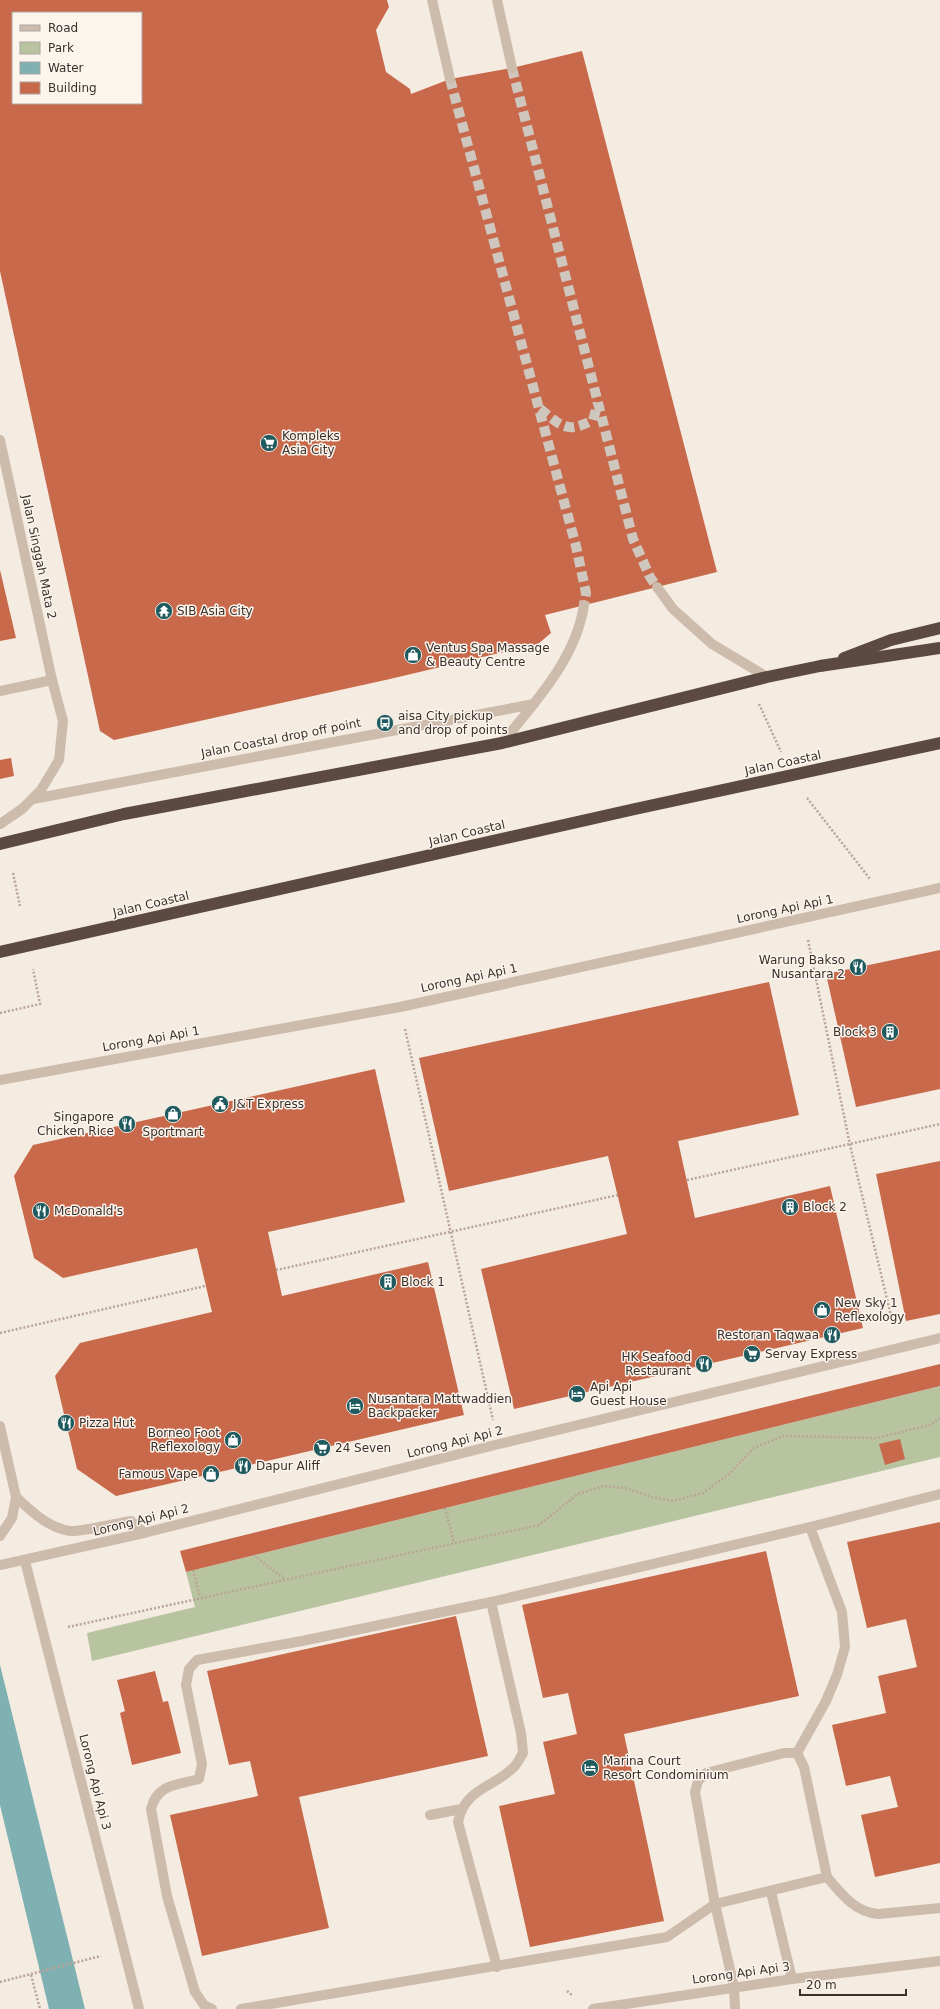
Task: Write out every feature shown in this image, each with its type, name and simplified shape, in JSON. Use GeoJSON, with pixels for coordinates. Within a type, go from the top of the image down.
{"type":"FeatureCollection","features":[{"type":"Feature","properties":{"kind":"highway"},"geometry":{"type":"LineString","coordinates":[[820,666],[891,640],[940,628]]}},
{"type":"Feature","properties":{"kind":"highway"},"geometry":{"type":"LineString","coordinates":[[0,844],[124,814],[502,743],[767,677],[820,666],[940,648]]}},
{"type":"Feature","properties":{"kind":"highway","name":"Jalan Coastal"},"geometry":{"type":"LineString","coordinates":[[0,952],[635,809],[940,743]]}},
{"type":"Feature","properties":{"kind":"street"},"geometry":{"type":"LineString","coordinates":[[432,0],[450,80]]}},
{"type":"Feature","properties":{"kind":"street"},"geometry":{"type":"LineString","coordinates":[[497,0],[512,68]]}},
{"type":"Feature","properties":{"kind":"street","name":"Jalan Singgah Mata 2"},"geometry":{"type":"LineString","coordinates":[[0,440],[52,680],[63,721],[59,760],[42,790],[22,809],[0,824]]}},
{"type":"Feature","properties":{"kind":"street"},"geometry":{"type":"LineString","coordinates":[[657,587],[673,609],[712,644],[767,677]]}},
{"type":"Feature","properties":{"kind":"street"},"geometry":{"type":"LineString","coordinates":[[502,743],[548,686],[572,644],[582,621],[584,605]]}},
{"type":"Feature","properties":{"kind":"street"},"geometry":{"type":"LineString","coordinates":[[0,691],[52,680]]}},
{"type":"Feature","properties":{"kind":"street","name":"Jalan Coastal drop off point"},"geometry":{"type":"LineString","coordinates":[[33,799],[534,704]]}},
{"type":"Feature","properties":{"kind":"street","name":"Lorong Api Api 1"},"geometry":{"type":"LineString","coordinates":[[0,1080],[400,1007],[940,888]]}},
{"type":"Feature","properties":{"kind":"street","name":"Lorong Api Api 2"},"geometry":{"type":"LineString","coordinates":[[0,1565],[25,1561],[144,1533],[499,1444],[940,1338]]}},
{"type":"Feature","properties":{"kind":"street"},"geometry":{"type":"LineString","coordinates":[[0,1426],[16,1497],[12,1518],[0,1536]]}},
{"type":"Feature","properties":{"kind":"street"},"geometry":{"type":"LineString","coordinates":[[212,2009],[204,2005],[195,1992],[167,1896],[150,1809],[153,1799],[160,1790],[198,1779],[202,1770],[186,1684],[189,1669],[197,1660],[302,1641],[491,1602],[810,1527],[940,1494]]}},
{"type":"Feature","properties":{"kind":"street"},"geometry":{"type":"LineString","coordinates":[[16,1497],[36,1515],[57,1528],[71,1531],[131,1521],[144,1533]]}},
{"type":"Feature","properties":{"kind":"street"},"geometry":{"type":"LineString","coordinates":[[797,1753],[826,1701],[837,1675],[845,1647],[842,1612],[810,1527]]}},
{"type":"Feature","properties":{"kind":"street","name":"Lorong Api Api 3"},"geometry":{"type":"LineString","coordinates":[[25,1561],[139,2009]]}},
{"type":"Feature","properties":{"kind":"street"},"geometry":{"type":"LineString","coordinates":[[491,1602],[521,1733],[523,1753],[514,1767],[469,1798],[460,1809],[458,1822],[497,1967]]}},
{"type":"Feature","properties":{"kind":"street"},"geometry":{"type":"LineString","coordinates":[[735,2009],[734,1987],[715,1904],[695,1792],[698,1781],[706,1773],[784,1753],[797,1753]]}},
{"type":"Feature","properties":{"kind":"street"},"geometry":{"type":"LineString","coordinates":[[797,1753],[804,1767],[827,1878],[840,1893],[869,1914],[940,1908]]}},
{"type":"Feature","properties":{"kind":"street"},"geometry":{"type":"LineString","coordinates":[[430,1815],[460,1809]]}},
{"type":"Feature","properties":{"kind":"street"},"geometry":{"type":"LineString","coordinates":[[241,2009],[497,1967],[667,1937],[715,1904],[827,1878]]}},
{"type":"Feature","properties":{"kind":"street"},"geometry":{"type":"LineString","coordinates":[[771,1892],[792,1979]]}},
{"type":"Feature","properties":{"kind":"street","name":"Lorong Api Api 3"},"geometry":{"type":"LineString","coordinates":[[593,2009],[734,1987],[940,1961]]}},
{"type":"Feature","properties":{"kind":"path"},"geometry":{"type":"LineString","coordinates":[[13,873],[20,906]]}},
{"type":"Feature","properties":{"kind":"path"},"geometry":{"type":"LineString","coordinates":[[803,918],[850,1145],[899,1348]]}},
{"type":"Feature","properties":{"kind":"path"},"geometry":{"type":"LineString","coordinates":[[0,1013],[40,1004],[33,968]]}},
{"type":"Feature","properties":{"kind":"path"},"geometry":{"type":"LineString","coordinates":[[400,1007],[499,1444]]}},
{"type":"Feature","properties":{"kind":"path"},"geometry":{"type":"LineString","coordinates":[[687,1180],[940,1124]]}},
{"type":"Feature","properties":{"kind":"path"},"geometry":{"type":"LineString","coordinates":[[276,1270],[450,1230],[618,1195]]}},
{"type":"Feature","properties":{"kind":"path"},"geometry":{"type":"LineString","coordinates":[[0,1333],[205,1286]]}},
{"type":"Feature","properties":{"kind":"path"},"geometry":{"type":"LineString","coordinates":[[68,1627],[200,1597],[538,1525],[578,1494],[603,1486],[626,1488],[650,1497],[673,1501],[703,1493],[730,1473],[754,1448],[783,1436],[877,1438],[930,1424],[940,1418]]}},
{"type":"Feature","properties":{"kind":"path"},"geometry":{"type":"LineString","coordinates":[[445,1508],[454,1543]]}},
{"type":"Feature","properties":{"kind":"path"},"geometry":{"type":"LineString","coordinates":[[254,1555],[285,1579]]}},
{"type":"Feature","properties":{"kind":"path"},"geometry":{"type":"LineString","coordinates":[[193,1570],[200,1597]]}},
{"type":"Feature","properties":{"kind":"path"},"geometry":{"type":"LineString","coordinates":[[0,1982],[101,1956]]}},
{"type":"Feature","properties":{"kind":"path"},"geometry":{"type":"LineString","coordinates":[[31,1975],[40,2009]]}},
{"type":"Feature","properties":{"kind":"green space"},"geometry":{"type":"Polygon","coordinates":[[[940,1386],[940,1457],[92,1661],[87,1633],[195,1607],[186,1572],[940,1386]]]}},
{"type":"Feature","properties":{"kind":"water"},"geometry":{"type":"Polygon","coordinates":[[[0,1665],[85,2009],[49,2009],[0,1805],[0,1665]]]}},
{"type":"Feature","properties":{"kind":"building","name":"Kompleks Asia City"},"geometry":{"type":"Polygon","coordinates":[[[0,0],[387,0],[389,7],[376,30],[386,72],[410,89],[411,94],[450,79],[512,68],[582,51],[717,572],[545,615],[551,633],[538,644],[390,679],[114,740],[100,731],[0,271],[0,0]]]}},
{"type":"Feature","properties":{"kind":"building"},"geometry":{"type":"Polygon","coordinates":[[[0,570],[16,638],[0,641],[0,570]]]}},
{"type":"Feature","properties":{"kind":"building"},"geometry":{"type":"Polygon","coordinates":[[[11,758],[14,776],[0,779],[0,760],[11,758]]]}},
{"type":"Feature","properties":{"kind":"building","name":"Block 3"},"geometry":{"type":"Polygon","coordinates":[[[940,950],[940,1089],[856,1107],[826,974],[940,950]]]}},
{"type":"Feature","properties":{"kind":"building","name":"Block 2"},"geometry":{"type":"Polygon","coordinates":[[[769,982],[799,1115],[678,1141],[695,1218],[830,1186],[863,1328],[514,1409],[481,1269],[627,1234],[608,1156],[449,1191],[419,1058],[769,982]]]}},
{"type":"Feature","properties":{"kind":"building","name":"Block 1"},"geometry":{"type":"Polygon","coordinates":[[[375,1069],[405,1202],[268,1232],[282,1296],[428,1262],[464,1415],[116,1496],[77,1469],[55,1376],[80,1343],[212,1312],[197,1248],[63,1278],[34,1258],[14,1176],[33,1145],[375,1069]]]}},
{"type":"Feature","properties":{"kind":"building"},"geometry":{"type":"Polygon","coordinates":[[[940,1161],[940,1314],[906,1321],[876,1174],[940,1161]]]}},
{"type":"Feature","properties":{"kind":"building"},"geometry":{"type":"Polygon","coordinates":[[[940,1364],[940,1386],[186,1572],[180,1551],[940,1364]]]}},
{"type":"Feature","properties":{"kind":"building"},"geometry":{"type":"Polygon","coordinates":[[[900,1439],[905,1459],[885,1465],[879,1444],[900,1439]]]}},
{"type":"Feature","properties":{"kind":"building"},"geometry":{"type":"Polygon","coordinates":[[[940,1522],[940,1863],[875,1877],[861,1815],[898,1807],[890,1776],[846,1786],[832,1725],[886,1713],[878,1676],[917,1667],[906,1619],[867,1628],[847,1542],[940,1522]]]}},
{"type":"Feature","properties":{"kind":"building","name":"Marina Court Resort Condominium"},"geometry":{"type":"Polygon","coordinates":[[[766,1551],[799,1696],[624,1734],[664,1921],[530,1947],[499,1806],[555,1794],[543,1742],[577,1734],[568,1693],[543,1698],[522,1605],[766,1551]]]}},
{"type":"Feature","properties":{"kind":"building"},"geometry":{"type":"Polygon","coordinates":[[[456,1616],[488,1756],[299,1797],[329,1928],[202,1956],[170,1815],[258,1796],[250,1761],[229,1765],[207,1671],[456,1616]]]}},
{"type":"Feature","properties":{"kind":"building"},"geometry":{"type":"Polygon","coordinates":[[[155,1671],[163,1702],[168,1701],[181,1753],[132,1765],[120,1713],[125,1711],[117,1680],[155,1671]]]}},
{"type":"Feature","properties":{"kind":"tunnel"},"geometry":{"type":"LineString","coordinates":[[512,68],[633,539],[650,577],[657,587]]}},
{"type":"Feature","properties":{"kind":"tunnel"},"geometry":{"type":"LineString","coordinates":[[450,79],[576,546],[586,593],[584,605]]}},
{"type":"Feature","properties":{"kind":"tunnel"},"geometry":{"type":"LineString","coordinates":[[540,409],[559,424],[576,427],[593,420],[598,403]]}},
{"type":"Feature","properties":{"kind":"place","name":"Kompleks Asia City"},"geometry":{"type":"Point","coordinates":[269,443]}},
{"type":"Feature","properties":{"kind":"place","name":"SIB Asia City"},"geometry":{"type":"Point","coordinates":[164,611]}},
{"type":"Feature","properties":{"kind":"place","name":"Ventus Spa Massage & Beauty Centre"},"geometry":{"type":"Point","coordinates":[413,655]}},
{"type":"Feature","properties":{"kind":"place","name":"aisa City pickup and drop of points"},"geometry":{"type":"Point","coordinates":[385,723]}},
{"type":"Feature","properties":{"kind":"place","name":"Warung Bakso Nusantara 2"},"geometry":{"type":"Point","coordinates":[858,967]}},
{"type":"Feature","properties":{"kind":"place","name":"Block 3"},"geometry":{"type":"Point","coordinates":[890,1032]}},
{"type":"Feature","properties":{"kind":"place","name":"J&T Express"},"geometry":{"type":"Point","coordinates":[220,1104]}},
{"type":"Feature","properties":{"kind":"place","name":"Sportmart"},"geometry":{"type":"Point","coordinates":[173,1114]}},
{"type":"Feature","properties":{"kind":"place","name":"Singapore Chicken Rice"},"geometry":{"type":"Point","coordinates":[127,1124]}},
{"type":"Feature","properties":{"kind":"place","name":"Block 2"},"geometry":{"type":"Point","coordinates":[790,1207]}},
{"type":"Feature","properties":{"kind":"place","name":"McDonald's"},"geometry":{"type":"Point","coordinates":[41,1211]}},
{"type":"Feature","properties":{"kind":"place","name":"Block 1"},"geometry":{"type":"Point","coordinates":[388,1282]}},
{"type":"Feature","properties":{"kind":"place","name":"New Sky 1 Reflexology"},"geometry":{"type":"Point","coordinates":[822,1310]}},
{"type":"Feature","properties":{"kind":"place","name":"Restoran Taqwaa"},"geometry":{"type":"Point","coordinates":[832,1335]}},
{"type":"Feature","properties":{"kind":"place","name":"Servay Express"},"geometry":{"type":"Point","coordinates":[752,1354]}},
{"type":"Feature","properties":{"kind":"place","name":"HK Seafood Restaurant"},"geometry":{"type":"Point","coordinates":[704,1364]}},
{"type":"Feature","properties":{"kind":"place","name":"Api Api Guest House"},"geometry":{"type":"Point","coordinates":[577,1394]}},
{"type":"Feature","properties":{"kind":"place","name":"Nusantara Mattwaddien Backpacker"},"geometry":{"type":"Point","coordinates":[355,1406]}},
{"type":"Feature","properties":{"kind":"place","name":"Pizza Hut"},"geometry":{"type":"Point","coordinates":[66,1423]}},
{"type":"Feature","properties":{"kind":"place","name":"Borneo Foot Reflexology"},"geometry":{"type":"Point","coordinates":[233,1440]}},
{"type":"Feature","properties":{"kind":"place","name":"24 Seven"},"geometry":{"type":"Point","coordinates":[322,1448]}},
{"type":"Feature","properties":{"kind":"place","name":"Dapur Aliff"},"geometry":{"type":"Point","coordinates":[243,1466]}},
{"type":"Feature","properties":{"kind":"place","name":"Famous Vape"},"geometry":{"type":"Point","coordinates":[211,1474]}},
{"type":"Feature","properties":{"kind":"place","name":"Marina Court Resort Condominium"},"geometry":{"type":"Point","coordinates":[590,1768]}}]}
